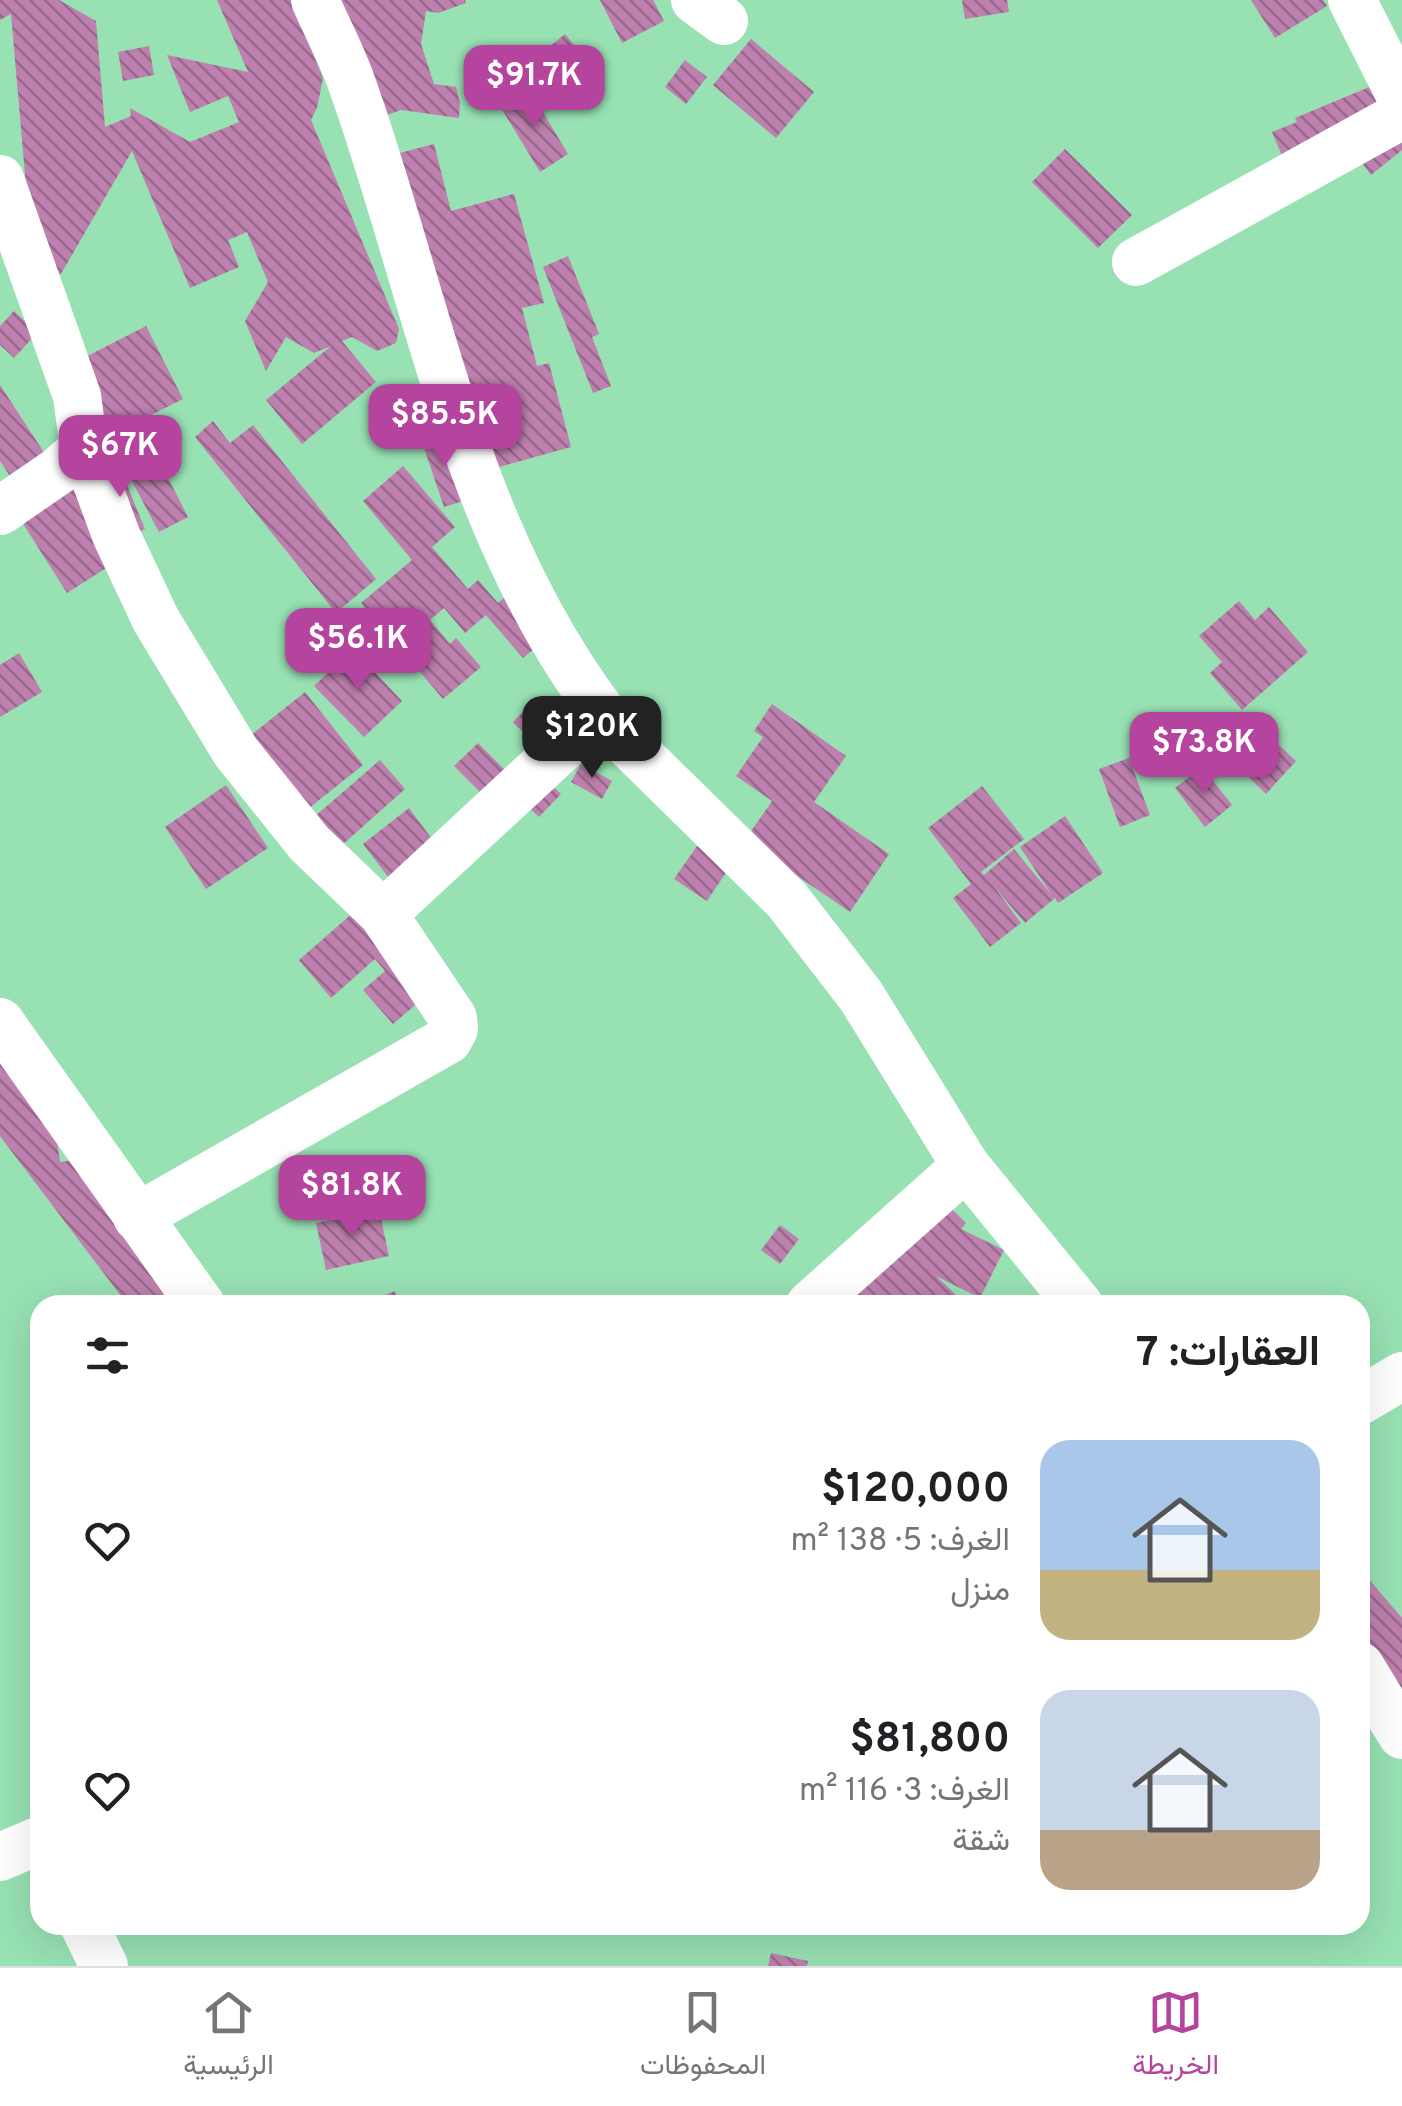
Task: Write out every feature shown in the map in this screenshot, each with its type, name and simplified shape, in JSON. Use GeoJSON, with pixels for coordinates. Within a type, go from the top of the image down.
{"type":"FeatureCollection","features":[{"type":"Feature","properties":{"kind":"street"},"geometry":{"type":"LineString","coordinates":[[315,0],[351,81],[469,462],[541,621],[624,740],[787,900],[861,996],[966,1166],[1071,1295]]}},
{"type":"Feature","properties":{"kind":"street"},"geometry":{"type":"LineString","coordinates":[[1352,0],[1402,99]]}},
{"type":"Feature","properties":{"kind":"street"},"geometry":{"type":"LineString","coordinates":[[1136,262],[1402,114]]}},
{"type":"Feature","properties":{"kind":"street"},"geometry":{"type":"LineString","coordinates":[[0,179],[77,396],[84,448],[116,535],[156,620],[236,752],[310,843],[384,914],[453,1018],[454,1028],[448,1040],[137,1217]]}},
{"type":"Feature","properties":{"kind":"street"},"geometry":{"type":"LineString","coordinates":[[0,511],[84,448]]}},
{"type":"Feature","properties":{"kind":"street"},"geometry":{"type":"LineString","coordinates":[[384,914],[601,712]]}},
{"type":"Feature","properties":{"kind":"street"},"geometry":{"type":"LineString","coordinates":[[0,1022],[194,1295]]}},
{"type":"Feature","properties":{"kind":"street"},"geometry":{"type":"LineString","coordinates":[[821,1295],[966,1166]]}},
{"type":"Feature","properties":{"kind":"street"},"geometry":{"type":"LineString","coordinates":[[1370,1395],[1402,1376]]}},
{"type":"Feature","properties":{"kind":"street"},"geometry":{"type":"LineString","coordinates":[[1370,1683],[1402,1736]]}},
{"type":"Feature","properties":{"kind":"street"},"geometry":{"type":"LineString","coordinates":[[0,1857],[30,1844]]}},
{"type":"Feature","properties":{"kind":"street"},"geometry":{"type":"LineString","coordinates":[[89,1935],[104,1966]]}},
{"type":"Feature","properties":{"kind":"building"},"geometry":{"type":"Polygon","coordinates":[[[0,0],[59,0],[96,21],[105,127],[131,116],[130,108],[190,142],[239,122],[228,96],[190,112],[167,55],[248,72],[217,0],[291,0],[323,78],[311,120],[399,329],[396,343],[377,351],[352,337],[342,341],[376,382],[302,444],[266,400],[331,346],[314,353],[286,337],[266,371],[245,321],[268,282],[247,232],[228,240],[239,267],[190,288],[132,151],[61,274],[34,277],[11,14],[0,20],[0,0]]]}},
{"type":"Feature","properties":{"kind":"building"},"geometry":{"type":"Polygon","coordinates":[[[323,0],[465,0],[466,3],[438,13],[426,11],[421,44],[434,84],[456,87],[459,118],[401,110],[382,117],[323,0]]]}},
{"type":"Feature","properties":{"kind":"building"},"geometry":{"type":"Polygon","coordinates":[[[600,0],[653,0],[664,21],[622,43],[600,0]]]}},
{"type":"Feature","properties":{"kind":"building"},"geometry":{"type":"Polygon","coordinates":[[[962,0],[1007,0],[1009,12],[965,19],[962,0]]]}},
{"type":"Feature","properties":{"kind":"building"},"geometry":{"type":"Polygon","coordinates":[[[1251,0],[1323,0],[1327,6],[1275,38],[1251,0]]]}},
{"type":"Feature","properties":{"kind":"building"},"geometry":{"type":"Polygon","coordinates":[[[565,34],[599,76],[577,93],[544,51],[565,34]]]}},
{"type":"Feature","properties":{"kind":"building"},"geometry":{"type":"Polygon","coordinates":[[[751,39],[814,92],[776,138],[713,85],[751,39]]]}},
{"type":"Feature","properties":{"kind":"building"},"geometry":{"type":"Polygon","coordinates":[[[149,46],[154,75],[123,81],[118,52],[149,46]]]}},
{"type":"Feature","properties":{"kind":"building"},"geometry":{"type":"Polygon","coordinates":[[[685,60],[707,77],[686,104],[665,87],[685,60]]]}},
{"type":"Feature","properties":{"kind":"building"},"geometry":{"type":"Polygon","coordinates":[[[1374,85],[1402,133],[1402,150],[1371,175],[1351,148],[1285,163],[1272,132],[1297,122],[1295,118],[1374,85]]]}},
{"type":"Feature","properties":{"kind":"building"},"geometry":{"type":"Polygon","coordinates":[[[529,89],[568,154],[540,172],[500,106],[529,89]]]}},
{"type":"Feature","properties":{"kind":"building"},"geometry":{"type":"Polygon","coordinates":[[[434,144],[451,211],[514,194],[544,303],[522,308],[537,366],[549,363],[571,447],[481,472],[396,154],[434,144]]]}},
{"type":"Feature","properties":{"kind":"building"},"geometry":{"type":"Polygon","coordinates":[[[1065,149],[1132,215],[1098,248],[1032,182],[1065,149]]]}},
{"type":"Feature","properties":{"kind":"building"},"geometry":{"type":"Polygon","coordinates":[[[568,256],[599,334],[592,337],[611,386],[593,393],[543,267],[568,256]]]}},
{"type":"Feature","properties":{"kind":"building"},"geometry":{"type":"Polygon","coordinates":[[[14,311],[37,333],[14,358],[0,345],[0,326],[14,311]]]}},
{"type":"Feature","properties":{"kind":"building"},"geometry":{"type":"Polygon","coordinates":[[[146,326],[183,399],[139,421],[188,517],[159,532],[70,365],[146,326]]]}},
{"type":"Feature","properties":{"kind":"building"},"geometry":{"type":"Polygon","coordinates":[[[0,385],[45,454],[23,496],[0,461],[0,385]]]}},
{"type":"Feature","properties":{"kind":"building"},"geometry":{"type":"Polygon","coordinates":[[[213,421],[230,443],[253,425],[376,579],[336,613],[195,437],[213,421]]]}},
{"type":"Feature","properties":{"kind":"building"},"geometry":{"type":"Polygon","coordinates":[[[446,431],[469,499],[444,507],[421,439],[446,431]]]}},
{"type":"Feature","properties":{"kind":"building"},"geometry":{"type":"Polygon","coordinates":[[[117,461],[145,529],[122,538],[95,469],[117,461]]]}},
{"type":"Feature","properties":{"kind":"building"},"geometry":{"type":"Polygon","coordinates":[[[403,466],[455,527],[432,547],[468,589],[478,580],[498,603],[518,586],[556,631],[523,658],[486,615],[465,633],[444,608],[430,620],[450,644],[456,638],[481,667],[443,699],[361,603],[412,560],[363,501],[403,466]]]}},
{"type":"Feature","properties":{"kind":"building"},"geometry":{"type":"Polygon","coordinates":[[[71,476],[122,558],[67,593],[15,511],[71,476]]]}},
{"type":"Feature","properties":{"kind":"building"},"geometry":{"type":"Polygon","coordinates":[[[1239,601],[1255,620],[1269,607],[1308,652],[1242,710],[1210,673],[1222,662],[1199,636],[1239,601]]]}},
{"type":"Feature","properties":{"kind":"building"},"geometry":{"type":"Polygon","coordinates":[[[353,649],[402,701],[364,737],[314,686],[353,649]]]}},
{"type":"Feature","properties":{"kind":"building"},"geometry":{"type":"Polygon","coordinates":[[[19,653],[42,692],[0,717],[0,665],[19,653]]]}},
{"type":"Feature","properties":{"kind":"building"},"geometry":{"type":"Polygon","coordinates":[[[305,692],[363,765],[303,813],[245,740],[305,692]]]}},
{"type":"Feature","properties":{"kind":"building"},"geometry":{"type":"Polygon","coordinates":[[[534,701],[583,751],[563,771],[513,722],[534,701]]]}},
{"type":"Feature","properties":{"kind":"building"},"geometry":{"type":"Polygon","coordinates":[[[772,704],[846,756],[814,802],[889,854],[850,912],[745,840],[772,801],[736,776],[763,737],[754,731],[772,704]]]}},
{"type":"Feature","properties":{"kind":"building"},"geometry":{"type":"Polygon","coordinates":[[[1251,719],[1296,761],[1266,794],[1233,762],[1224,772],[1212,761],[1251,719]]]}},
{"type":"Feature","properties":{"kind":"building"},"geometry":{"type":"Polygon","coordinates":[[[478,743],[526,791],[542,776],[561,794],[539,817],[513,792],[497,809],[454,766],[478,743]]]}},
{"type":"Feature","properties":{"kind":"building"},"geometry":{"type":"Polygon","coordinates":[[[1129,758],[1150,815],[1120,827],[1099,769],[1129,758]]]}},
{"type":"Feature","properties":{"kind":"building"},"geometry":{"type":"Polygon","coordinates":[[[380,760],[405,789],[332,854],[306,824],[380,760]]]}},
{"type":"Feature","properties":{"kind":"building"},"geometry":{"type":"Polygon","coordinates":[[[581,764],[612,781],[602,799],[571,782],[581,764]]]}},
{"type":"Feature","properties":{"kind":"building"},"geometry":{"type":"Polygon","coordinates":[[[1202,767],[1232,805],[1205,827],[1175,788],[1202,767]]]}},
{"type":"Feature","properties":{"kind":"building"},"geometry":{"type":"Polygon","coordinates":[[[226,785],[268,848],[206,889],[165,827],[226,785]]]}},
{"type":"Feature","properties":{"kind":"building"},"geometry":{"type":"Polygon","coordinates":[[[982,786],[1024,839],[981,872],[984,875],[1014,849],[1052,895],[1020,847],[1065,816],[1103,873],[1058,903],[1055,898],[1025,923],[993,885],[1021,923],[990,947],[953,898],[971,884],[928,828],[982,786]]]}},
{"type":"Feature","properties":{"kind":"building"},"geometry":{"type":"Polygon","coordinates":[[[409,808],[438,847],[392,882],[363,844],[409,808]]]}},
{"type":"Feature","properties":{"kind":"building"},"geometry":{"type":"Polygon","coordinates":[[[697,846],[729,868],[707,901],[674,879],[697,846]]]}},
{"type":"Feature","properties":{"kind":"building"},"geometry":{"type":"Polygon","coordinates":[[[355,911],[427,995],[393,1024],[363,990],[385,971],[375,959],[331,998],[299,960],[355,911]]]}},
{"type":"Feature","properties":{"kind":"building"},"geometry":{"type":"Polygon","coordinates":[[[0,1023],[52,1104],[60,1162],[89,1158],[182,1295],[120,1295],[0,1136],[0,1023]]]}},
{"type":"Feature","properties":{"kind":"building"},"geometry":{"type":"Polygon","coordinates":[[[935,1193],[966,1223],[961,1229],[1004,1250],[982,1295],[936,1276],[956,1295],[839,1295],[825,1282],[935,1193]]]}},
{"type":"Feature","properties":{"kind":"building"},"geometry":{"type":"Polygon","coordinates":[[[379,1209],[389,1256],[326,1270],[316,1223],[379,1209]]]}},
{"type":"Feature","properties":{"kind":"building"},"geometry":{"type":"Polygon","coordinates":[[[780,1225],[799,1239],[780,1264],[761,1250],[780,1225]]]}},
{"type":"Feature","properties":{"kind":"building"},"geometry":{"type":"Polygon","coordinates":[[[1370,1581],[1402,1618],[1402,1723],[1370,1670],[1370,1581]]]}},
{"type":"Feature","properties":{"kind":"building"},"geometry":{"type":"Polygon","coordinates":[[[771,1953],[808,1961],[807,1966],[768,1966],[771,1953]]]}}]}
